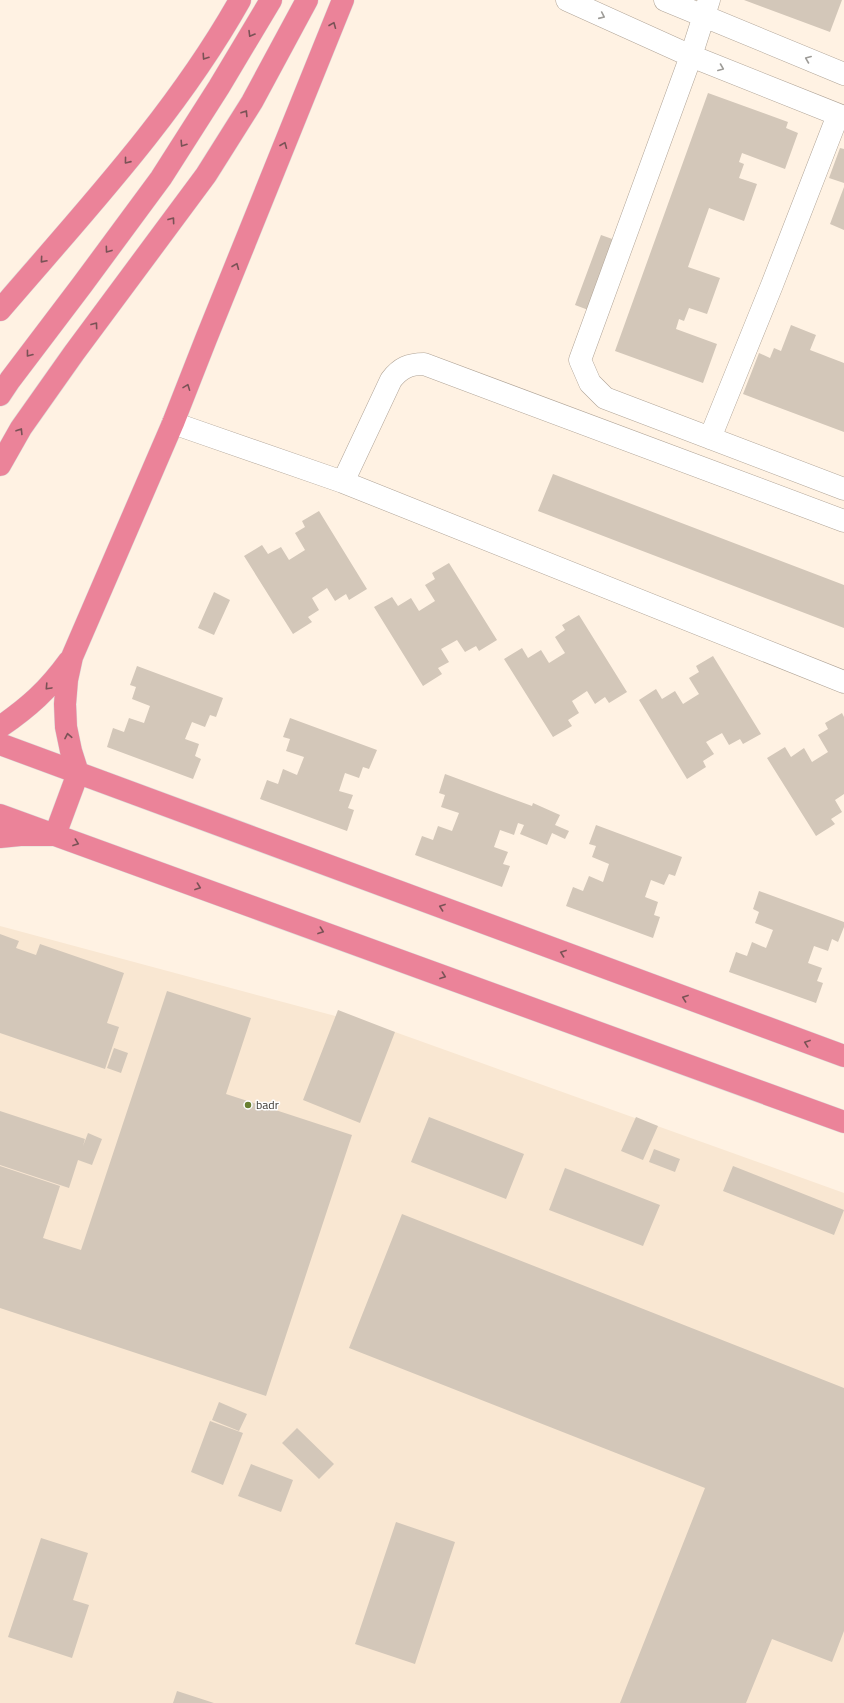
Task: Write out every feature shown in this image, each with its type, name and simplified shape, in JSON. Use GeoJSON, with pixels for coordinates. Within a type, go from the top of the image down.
{"type":"FeatureCollection","features":[{"type":"Feature","properties":{"kind":"highway"},"geometry":{"type":"LineString","coordinates":[[0,310],[102,193],[168,110],[225,27],[240,0]]}},
{"type":"Feature","properties":{"kind":"highway"},"geometry":{"type":"LineString","coordinates":[[0,396],[10,380],[161,178],[220,87],[271,0]]}},
{"type":"Feature","properties":{"kind":"highway"},"geometry":{"type":"LineString","coordinates":[[0,465],[21,428],[74,353],[206,175],[252,102],[307,0]]}},
{"type":"Feature","properties":{"kind":"highway"},"geometry":{"type":"LineString","coordinates":[[56,835],[78,773],[66,728],[65,704],[67,680],[72,657],[173,423],[343,0]]}},
{"type":"Feature","properties":{"kind":"highway"},"geometry":{"type":"LineString","coordinates":[[0,727],[34,702],[55,680],[72,657]]}},
{"type":"Feature","properties":{"kind":"highway"},"geometry":{"type":"LineString","coordinates":[[0,744],[844,1056]]}},
{"type":"Feature","properties":{"kind":"highway"},"geometry":{"type":"LineString","coordinates":[[0,815],[844,1122]]}},
{"type":"Feature","properties":{"kind":"highway"},"geometry":{"type":"LineString","coordinates":[[0,837],[20,835],[56,835]]}},
{"type":"Feature","properties":{"kind":"street"},"geometry":{"type":"LineString","coordinates":[[567,0],[691,56],[841,116],[710,438]]}},
{"type":"Feature","properties":{"kind":"street"},"geometry":{"type":"LineString","coordinates":[[665,0],[706,8],[844,74]]}},
{"type":"Feature","properties":{"kind":"street"},"geometry":{"type":"LineString","coordinates":[[706,8],[691,56],[580,360],[590,383],[605,398],[844,489]]}},
{"type":"Feature","properties":{"kind":"street"},"geometry":{"type":"LineString","coordinates":[[343,482],[391,380],[405,367],[414,364],[424,364],[844,521]]}},
{"type":"Feature","properties":{"kind":"street"},"geometry":{"type":"LineString","coordinates":[[173,423],[343,482],[844,682]]}},
{"type":"Feature","properties":{"kind":"shaded area"},"geometry":{"type":"Polygon","coordinates":[[[0,926],[395,1032],[844,1193],[844,1703],[0,1703],[0,926]]]}},
{"type":"Feature","properties":{"kind":"building"},"geometry":{"type":"Polygon","coordinates":[[[744,0],[842,0],[830,32],[744,0]]]}},
{"type":"Feature","properties":{"kind":"building"},"geometry":{"type":"Polygon","coordinates":[[[708,93],[788,122],[786,128],[798,133],[785,169],[742,153],[739,162],[744,164],[739,178],[757,184],[744,221],[709,208],[688,267],[720,278],[707,314],[689,308],[684,321],[679,319],[676,329],[717,344],[703,383],[615,351],[708,93]]]}},
{"type":"Feature","properties":{"kind":"building"},"geometry":{"type":"Polygon","coordinates":[[[840,148],[844,149],[844,183],[829,178],[840,148]]]}},
{"type":"Feature","properties":{"kind":"building"},"geometry":{"type":"Polygon","coordinates":[[[844,187],[844,230],[830,224],[844,187]]]}},
{"type":"Feature","properties":{"kind":"building"},"geometry":{"type":"Polygon","coordinates":[[[601,235],[618,241],[591,311],[575,305],[601,235]]]}},
{"type":"Feature","properties":{"kind":"building"},"geometry":{"type":"Polygon","coordinates":[[[791,325],[816,335],[810,350],[844,363],[844,432],[743,394],[759,353],[770,358],[774,348],[781,351],[791,325]]]}},
{"type":"Feature","properties":{"kind":"building"},"geometry":{"type":"Polygon","coordinates":[[[553,474],[844,585],[844,628],[538,511],[553,474]]]}},
{"type":"Feature","properties":{"kind":"building"},"geometry":{"type":"Polygon","coordinates":[[[319,511],[367,589],[349,600],[346,594],[335,601],[327,588],[312,598],[319,610],[308,617],[312,622],[293,634],[244,556],[262,545],[268,554],[281,547],[289,560],[305,550],[295,533],[305,527],[302,521],[319,511]]]}},
{"type":"Feature","properties":{"kind":"building"},"geometry":{"type":"Polygon","coordinates":[[[449,563],[497,640],[479,651],[476,646],[465,652],[457,640],[441,649],[449,662],[438,668],[442,674],[423,686],[374,607],[392,597],[398,606],[411,598],[419,611],[435,601],[425,585],[435,579],[432,573],[449,563]]]}},
{"type":"Feature","properties":{"kind":"building"},"geometry":{"type":"Polygon","coordinates":[[[214,592],[230,600],[214,635],[198,628],[214,592]]]}},
{"type":"Feature","properties":{"kind":"building"},"geometry":{"type":"Polygon","coordinates":[[[579,615],[627,692],[609,703],[605,697],[595,704],[587,691],[572,701],[579,713],[568,720],[572,726],[553,737],[504,659],[522,648],[528,658],[541,650],[549,663],[565,653],[555,637],[565,630],[562,625],[579,615]]]}},
{"type":"Feature","properties":{"kind":"building"},"geometry":{"type":"Polygon","coordinates":[[[713,656],[761,734],[743,744],[740,739],[729,745],[722,733],[706,742],[714,754],[703,761],[706,767],[687,779],[639,700],[656,689],[662,699],[675,691],[683,704],[699,694],[689,678],[699,672],[696,666],[713,656]]]}},
{"type":"Feature","properties":{"kind":"building"},"geometry":{"type":"Polygon","coordinates":[[[137,666],[223,698],[216,717],[210,715],[205,727],[192,722],[185,739],[199,744],[195,756],[201,759],[193,779],[107,747],[113,728],[124,732],[129,718],[144,723],[150,706],[132,699],[136,687],[130,685],[137,666]]]}},
{"type":"Feature","properties":{"kind":"building"},"geometry":{"type":"Polygon","coordinates":[[[842,713],[844,717],[844,794],[835,800],[842,812],[831,819],[835,824],[816,836],[767,758],[785,747],[791,757],[804,748],[812,762],[828,752],[818,735],[828,729],[825,723],[842,713]]]}},
{"type":"Feature","properties":{"kind":"building"},"geometry":{"type":"Polygon","coordinates":[[[290,718],[377,750],[369,769],[363,767],[359,778],[345,773],[339,791],[353,795],[348,808],[354,810],[347,831],[260,799],[267,780],[278,784],[283,769],[297,775],[304,757],[286,751],[290,739],[283,737],[290,718]]]}},
{"type":"Feature","properties":{"kind":"building"},"geometry":{"type":"Polygon","coordinates":[[[445,774],[532,806],[533,803],[560,815],[555,825],[569,831],[565,839],[552,833],[547,845],[520,834],[524,825],[518,823],[514,835],[500,830],[494,847],[508,852],[503,864],[510,866],[502,887],[415,855],[422,836],[433,840],[438,826],[452,831],[459,813],[441,807],[445,795],[439,793],[445,774]]]}},
{"type":"Feature","properties":{"kind":"building"},"geometry":{"type":"Polygon","coordinates":[[[596,825],[682,857],[675,876],[669,874],[664,885],[651,880],[645,897],[658,902],[654,915],[660,917],[653,938],[566,906],[573,887],[583,891],[589,876],[603,882],[609,864],[592,857],[596,846],[589,844],[596,825]]]}},
{"type":"Feature","properties":{"kind":"building"},"geometry":{"type":"Polygon","coordinates":[[[759,891],[844,922],[844,927],[838,942],[832,939],[828,951],[814,946],[808,963],[822,968],[817,981],[823,983],[816,1003],[729,972],[736,952],[747,956],[752,942],[766,948],[773,930],[755,923],[759,912],[753,909],[759,891]]]}},
{"type":"Feature","properties":{"kind":"building"},"geometry":{"type":"Polygon","coordinates":[[[0,934],[19,941],[16,948],[36,955],[40,944],[124,973],[107,1023],[119,1027],[105,1069],[0,1033],[0,934]]]}},
{"type":"Feature","properties":{"kind":"building"},"geometry":{"type":"Polygon","coordinates":[[[167,991],[251,1018],[226,1094],[352,1135],[266,1396],[0,1308],[0,1166],[60,1186],[43,1238],[81,1250],[167,991]]]}},
{"type":"Feature","properties":{"kind":"building"},"geometry":{"type":"Polygon","coordinates":[[[338,1010],[395,1032],[360,1123],[303,1100],[338,1010]]]}},
{"type":"Feature","properties":{"kind":"building"},"geometry":{"type":"Polygon","coordinates":[[[114,1048],[128,1053],[121,1073],[107,1068],[114,1048]]]}},
{"type":"Feature","properties":{"kind":"building"},"geometry":{"type":"Polygon","coordinates":[[[0,1111],[85,1139],[83,1146],[88,1133],[102,1139],[92,1165],[78,1160],[69,1188],[0,1165],[0,1111]]]}},
{"type":"Feature","properties":{"kind":"building"},"geometry":{"type":"Polygon","coordinates":[[[429,1117],[524,1154],[506,1199],[411,1162],[429,1117]]]}},
{"type":"Feature","properties":{"kind":"building"},"geometry":{"type":"Polygon","coordinates":[[[636,1117],[658,1126],[643,1160],[621,1151],[636,1117]]]}},
{"type":"Feature","properties":{"kind":"building"},"geometry":{"type":"Polygon","coordinates":[[[654,1149],[680,1159],[675,1172],[649,1162],[654,1149]]]}},
{"type":"Feature","properties":{"kind":"building"},"geometry":{"type":"Polygon","coordinates":[[[733,1166],[844,1210],[834,1235],[723,1191],[733,1166]]]}},
{"type":"Feature","properties":{"kind":"building"},"geometry":{"type":"Polygon","coordinates":[[[565,1168],[660,1205],[643,1246],[549,1210],[565,1168]]]}},
{"type":"Feature","properties":{"kind":"building"},"geometry":{"type":"Polygon","coordinates":[[[402,1214],[844,1388],[844,1631],[832,1662],[772,1639],[746,1703],[620,1703],[705,1488],[349,1348],[402,1214]]]}},
{"type":"Feature","properties":{"kind":"building"},"geometry":{"type":"Polygon","coordinates":[[[219,1402],[247,1414],[239,1431],[212,1420],[219,1402]]]}},
{"type":"Feature","properties":{"kind":"building"},"geometry":{"type":"Polygon","coordinates":[[[210,1421],[243,1433],[223,1485],[191,1472],[210,1421]]]}},
{"type":"Feature","properties":{"kind":"building"},"geometry":{"type":"Polygon","coordinates":[[[297,1428],[334,1464],[319,1479],[282,1443],[297,1428]]]}},
{"type":"Feature","properties":{"kind":"building"},"geometry":{"type":"Polygon","coordinates":[[[251,1464],[293,1480],[281,1512],[238,1496],[251,1464]]]}},
{"type":"Feature","properties":{"kind":"building"},"geometry":{"type":"Polygon","coordinates":[[[396,1522],[455,1542],[415,1664],[355,1644],[396,1522]]]}},
{"type":"Feature","properties":{"kind":"building"},"geometry":{"type":"Polygon","coordinates":[[[41,1538],[88,1553],[73,1600],[89,1605],[72,1658],[8,1637],[41,1538]]]}},
{"type":"Feature","properties":{"kind":"building"},"geometry":{"type":"Polygon","coordinates":[[[177,1691],[214,1703],[173,1703],[177,1691]]]}},
{"type":"Feature","properties":{"kind":"place","name":"badr"},"geometry":{"type":"Point","coordinates":[248,1105]}}]}
